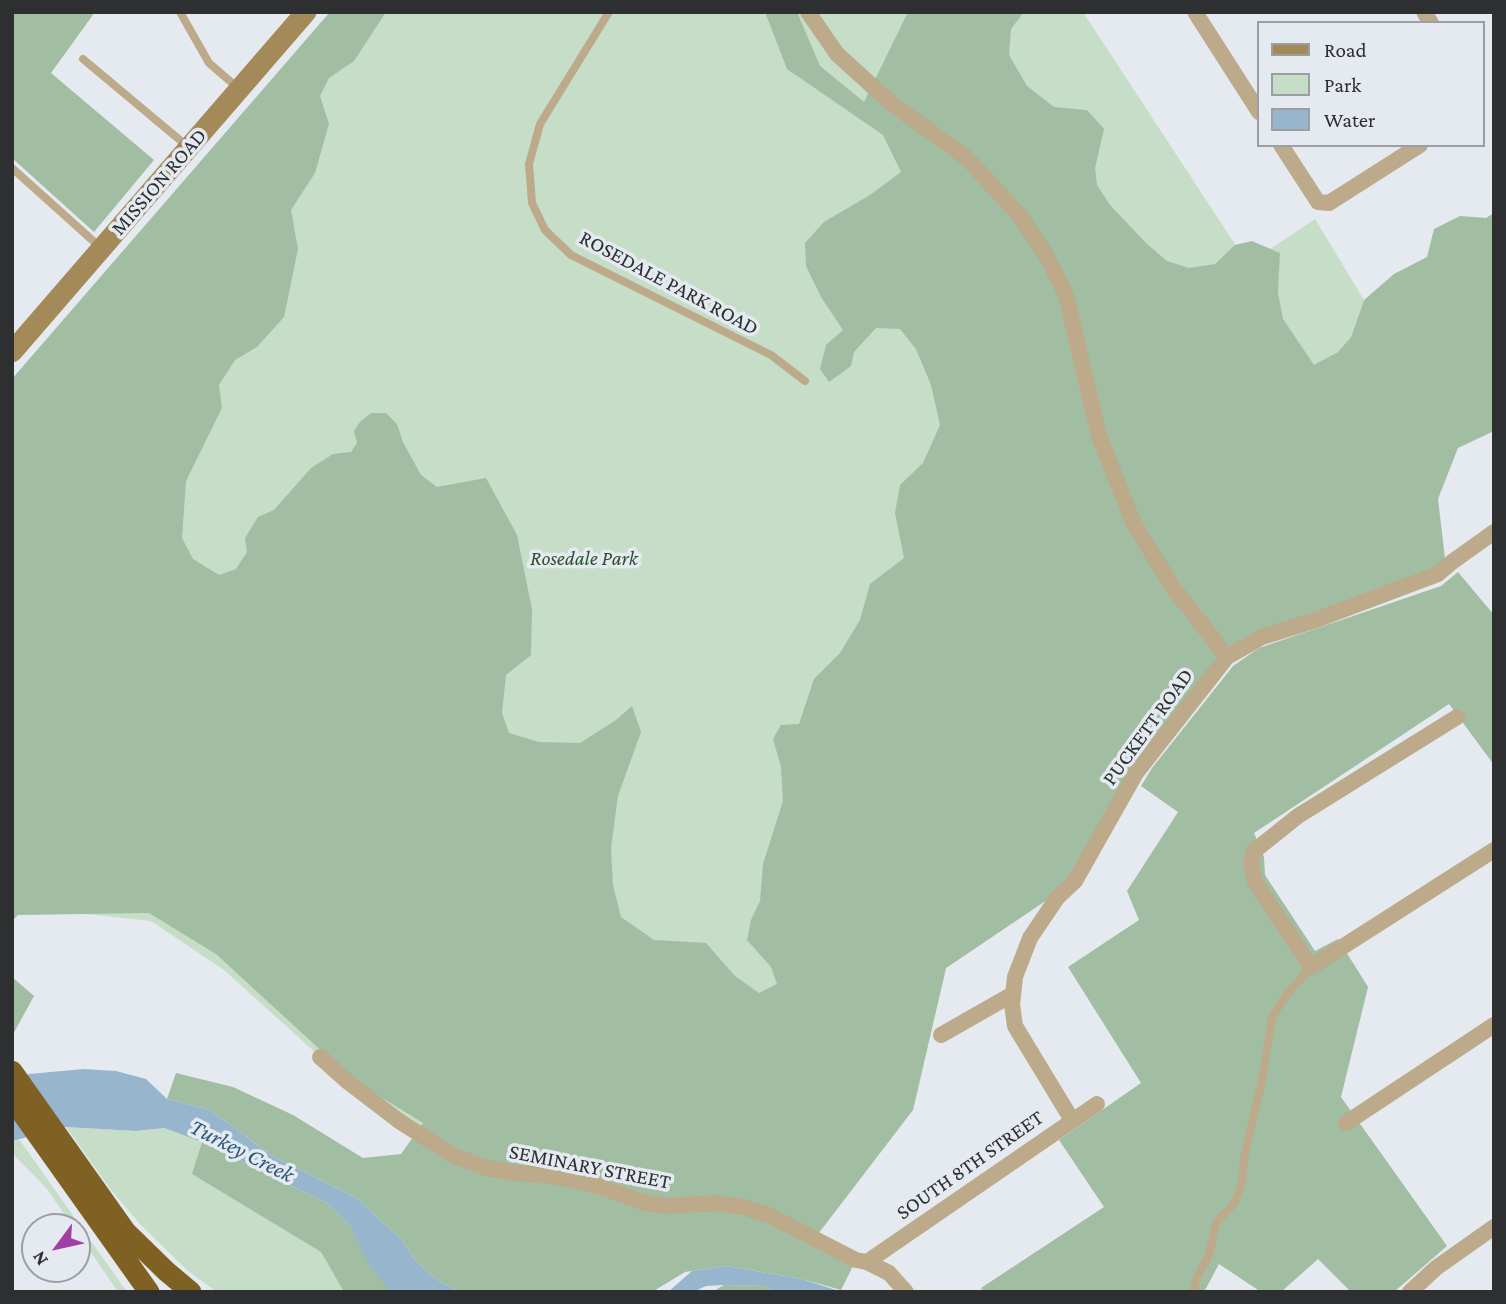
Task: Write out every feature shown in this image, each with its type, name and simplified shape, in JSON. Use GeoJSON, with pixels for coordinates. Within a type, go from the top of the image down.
{"type":"FeatureCollection","features":[{"type":"Feature","properties":{"kind":"highway"},"geometry":{"type":"LineString","coordinates":[[12,1071],[149,1292]]}},
{"type":"Feature","properties":{"kind":"highway"},"geometry":{"type":"LineString","coordinates":[[12,1099],[126,1232],[191,1292]]}},
{"type":"Feature","properties":{"kind":"main road","name":"MISSION ROAD"},"geometry":{"type":"LineString","coordinates":[[18,341],[190,148],[306,12]]}},
{"type":"Feature","properties":{"kind":"street"},"geometry":{"type":"LineString","coordinates":[[808,12],[837,54],[891,103],[967,158],[1020,216],[1046,255],[1066,295],[1099,436],[1134,524],[1172,586],[1227,657]]}},
{"type":"Feature","properties":{"kind":"street"},"geometry":{"type":"LineString","coordinates":[[1195,12],[1258,110]]}},
{"type":"Feature","properties":{"kind":"street"},"geometry":{"type":"LineString","coordinates":[[1282,147],[1318,202],[1329,203],[1417,147]]}},
{"type":"Feature","properties":{"kind":"street","name":"PUCKETT ROAD"},"geometry":{"type":"LineString","coordinates":[[1072,1120],[1015,1026],[1012,1004],[1015,977],[1030,938],[1057,898],[1075,881],[1136,773],[1227,657],[1262,637],[1317,620],[1438,575],[1494,532]]}},
{"type":"Feature","properties":{"kind":"street"},"geometry":{"type":"LineString","coordinates":[[1457,717],[1298,816],[1253,852],[1251,865],[1255,882],[1311,967],[1494,850]]}},
{"type":"Feature","properties":{"kind":"street"},"geometry":{"type":"LineString","coordinates":[[941,1035],[1013,994]]}},
{"type":"Feature","properties":{"kind":"street"},"geometry":{"type":"LineString","coordinates":[[1346,1123],[1494,1025]]}},
{"type":"Feature","properties":{"kind":"street","name":"SEMINARY STREET"},"geometry":{"type":"LineString","coordinates":[[320,1057],[399,1121],[454,1156],[487,1168],[552,1176],[598,1186],[646,1203],[669,1206],[717,1203],[744,1207],[771,1216],[856,1260],[867,1262],[889,1273],[906,1292]]}},
{"type":"Feature","properties":{"kind":"street","name":"SOUTH 8TH STREET"},"geometry":{"type":"LineString","coordinates":[[867,1262],[1097,1104]]}},
{"type":"Feature","properties":{"kind":"street"},"geometry":{"type":"LineString","coordinates":[[1410,1292],[1436,1268],[1494,1227]]}},
{"type":"Feature","properties":{"kind":"lane"},"geometry":{"type":"LineString","coordinates":[[180,12],[209,63],[240,90]]}},
{"type":"Feature","properties":{"kind":"lane","name":"ROSEDALE PARK ROAD"},"geometry":{"type":"LineString","coordinates":[[609,12],[540,124],[529,164],[532,203],[544,228],[571,255],[771,355],[805,381]]}},
{"type":"Feature","properties":{"kind":"lane"},"geometry":{"type":"LineString","coordinates":[[83,59],[190,148]]}},
{"type":"Feature","properties":{"kind":"lane"},"geometry":{"type":"LineString","coordinates":[[12,168],[102,248]]}},
{"type":"Feature","properties":{"kind":"lane"},"geometry":{"type":"LineString","coordinates":[[1193,1292],[1197,1276],[1209,1255],[1216,1223],[1235,1202],[1242,1182],[1244,1158],[1262,1080],[1272,1017],[1287,994],[1311,967]]}},
{"type":"Feature","properties":{"kind":"green space"},"geometry":{"type":"Polygon","coordinates":[[[12,12],[95,12],[51,73],[154,160],[94,232],[12,158],[12,12]]]}},
{"type":"Feature","properties":{"kind":"green space","name":"Rosedale Park"},"geometry":{"type":"Polygon","coordinates":[[[330,12],[1083,12],[1282,316],[1278,292],[1279,253],[1270,249],[1315,219],[1364,300],[1351,337],[1338,352],[1314,366],[1227,657],[1136,773],[1075,881],[946,968],[913,1110],[487,1168],[348,1082],[224,970],[151,921],[12,906],[12,379],[330,12]]]}},
{"type":"Feature","properties":{"kind":"green space","name":"Rosedale Park"},"geometry":{"type":"Polygon","coordinates":[[[330,12],[386,12],[354,61],[329,78],[320,96],[329,124],[315,173],[291,210],[298,249],[284,317],[257,347],[235,360],[219,385],[222,408],[186,481],[182,538],[193,559],[219,575],[236,569],[247,552],[245,538],[258,517],[274,510],[311,468],[333,454],[351,452],[357,443],[354,431],[371,413],[386,413],[397,424],[403,442],[421,475],[437,487],[486,478],[517,535],[532,609],[531,655],[506,675],[502,713],[509,733],[539,742],[580,743],[616,720],[632,706],[641,732],[618,796],[611,848],[613,885],[621,917],[654,940],[706,943],[735,976],[759,993],[777,984],[771,967],[747,940],[751,920],[760,901],[763,864],[783,801],[781,767],[773,739],[781,725],[799,724],[814,679],[840,653],[860,620],[870,584],[904,558],[895,513],[900,485],[923,463],[940,425],[931,385],[916,349],[900,329],[876,328],[854,352],[851,366],[829,382],[820,369],[826,345],[843,330],[821,297],[806,266],[805,243],[824,222],[870,195],[901,172],[883,135],[787,69],[765,12],[797,12],[820,66],[864,102],[908,12],[1024,12],[1011,29],[1009,55],[1027,86],[1054,107],[1087,110],[1104,129],[1095,168],[1097,185],[1110,205],[1167,261],[1189,268],[1215,264],[1235,245],[1252,241],[1280,253],[1278,292],[1283,319],[1314,365],[1338,352],[1351,337],[1364,300],[1394,274],[1427,257],[1434,229],[1460,216],[1486,218],[1494,213],[1494,431],[1458,448],[1438,499],[1446,567],[1227,657],[1136,773],[1075,881],[946,968],[913,1110],[815,1238],[856,1260],[841,1290],[802,1279],[727,1266],[685,1272],[652,1292],[459,1292],[434,1278],[415,1260],[402,1240],[355,1197],[271,1155],[210,1110],[167,1099],[176,1073],[233,1087],[293,1115],[363,1158],[401,1154],[423,1123],[352,1079],[216,954],[149,913],[18,915],[12,921],[12,379],[330,12]]]}},
{"type":"Feature","properties":{"kind":"green space"},"geometry":{"type":"Polygon","coordinates":[[[1458,572],[1494,615],[1494,765],[1449,704],[1254,833],[1264,857],[1265,875],[1315,951],[1338,939],[1368,987],[1341,1097],[1447,1246],[1394,1292],[1351,1292],[1318,1259],[1281,1292],[1261,1292],[1219,1264],[1204,1292],[984,1292],[981,1288],[1104,1207],[1059,1140],[1141,1083],[1068,967],[1139,920],[1127,891],[1178,812],[1141,786],[1152,768],[1233,666],[1259,648],[1441,586],[1458,572]]]}},
{"type":"Feature","properties":{"kind":"green space"},"geometry":{"type":"Polygon","coordinates":[[[12,977],[34,996],[12,1036],[12,977]]]}},
{"type":"Feature","properties":{"kind":"green space"},"geometry":{"type":"Polygon","coordinates":[[[66,1127],[136,1131],[164,1128],[202,1142],[193,1174],[321,1252],[344,1292],[217,1292],[188,1271],[140,1224],[111,1190],[66,1127]]]}},
{"type":"Feature","properties":{"kind":"green space"},"geometry":{"type":"Polygon","coordinates":[[[19,1139],[71,1213],[63,1213],[47,1189],[12,1153],[12,1141],[19,1139]]]}},
{"type":"Feature","properties":{"kind":"green space"},"geometry":{"type":"Polygon","coordinates":[[[202,1142],[327,1203],[351,1227],[392,1292],[344,1292],[321,1252],[192,1174],[202,1142]]]}},
{"type":"Feature","properties":{"kind":"green space"},"geometry":{"type":"Polygon","coordinates":[[[91,1241],[127,1292],[118,1292],[91,1252],[91,1241]]]}},
{"type":"Feature","properties":{"kind":"green space"},"geometry":{"type":"Polygon","coordinates":[[[724,1285],[765,1286],[777,1292],[712,1292],[724,1285]]]}},
{"type":"Feature","properties":{"kind":"water","name":"Turkey Creek"},"geometry":{"type":"Polygon","coordinates":[[[84,1069],[116,1071],[146,1079],[167,1099],[210,1110],[271,1155],[355,1197],[402,1240],[415,1260],[434,1278],[459,1292],[390,1291],[369,1265],[351,1227],[327,1203],[202,1142],[164,1128],[136,1131],[66,1127],[12,1141],[12,1080],[29,1074],[84,1069]]]}},
{"type":"Feature","properties":{"kind":"water"},"geometry":{"type":"Polygon","coordinates":[[[727,1266],[802,1279],[842,1292],[777,1292],[765,1286],[724,1285],[706,1286],[693,1292],[668,1292],[692,1271],[727,1266]]]}}]}
